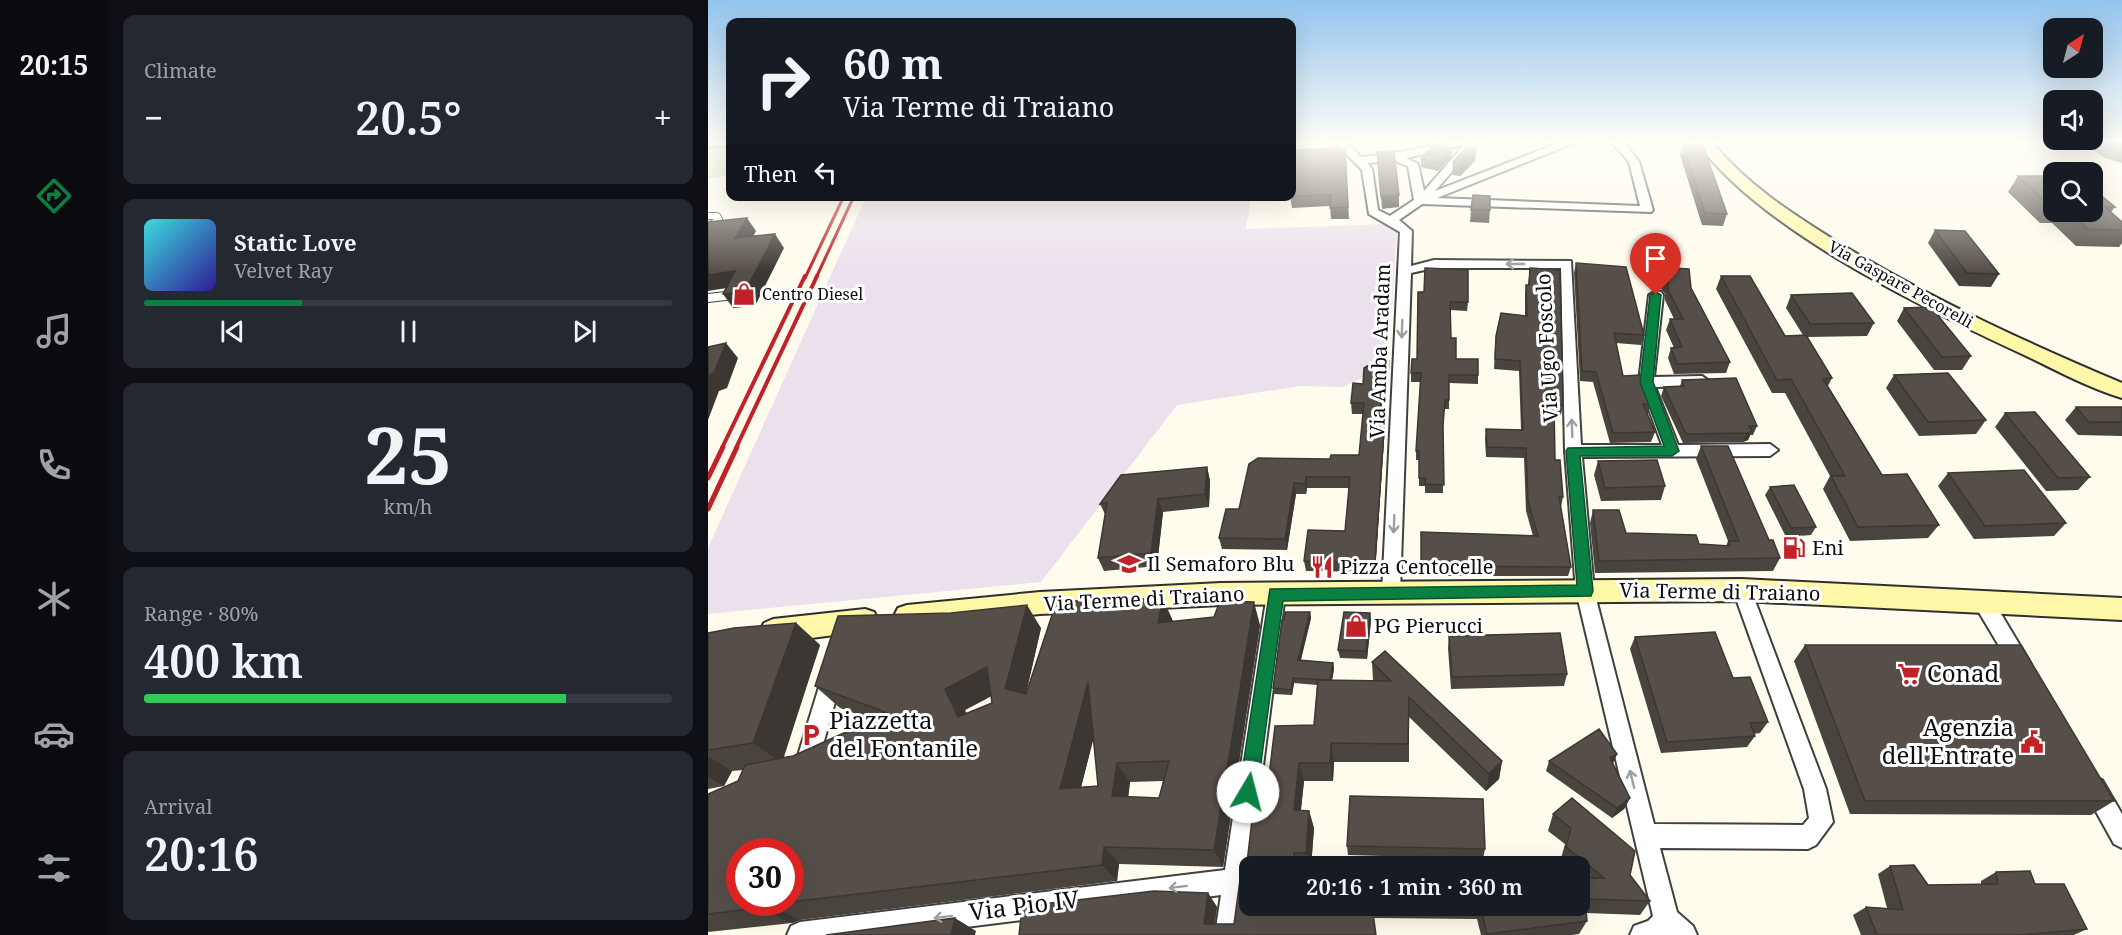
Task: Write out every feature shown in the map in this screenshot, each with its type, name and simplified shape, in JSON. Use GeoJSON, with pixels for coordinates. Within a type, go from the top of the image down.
{"type":"FeatureCollection","features":[{"type":"Feature","properties":{"kind":"street","name":"Via Amba Aradam"},"geometry":{"type":"LineString","coordinates":[[1370,185],[1373,212],[1406,231],[1391,593]]}},
{"type":"Feature","properties":{"kind":"street"},"geometry":{"type":"LineString","coordinates":[[1417,185],[1420,201]]}},
{"type":"Feature","properties":{"kind":"street"},"geometry":{"type":"LineString","coordinates":[[1420,201],[1434,185]]}},
{"type":"Feature","properties":{"kind":"street"},"geometry":{"type":"LineString","coordinates":[[1390,221],[1420,201],[1462,185]]}},
{"type":"Feature","properties":{"kind":"street"},"geometry":{"type":"LineString","coordinates":[[1420,201],[1647,210],[1640,185]]}},
{"type":"Feature","properties":{"kind":"street","name":"Via Gaspare Pecorelli"},"geometry":{"type":"LineString","coordinates":[[1749,185],[1767,202],[1855,261],[1959,318],[2122,391]]}},
{"type":"Feature","properties":{"kind":"street","name":"Via Gaspare Pecorelli"},"geometry":{"type":"LineString","coordinates":[[1764,185],[1774,194],[1834,235],[1893,270],[2013,330],[2122,378]]}},
{"type":"Feature","properties":{"kind":"street","name":"Via Ugo Foscolo"},"geometry":{"type":"LineString","coordinates":[[1404,271],[1434,264],[1567,264],[1573,451],[1586,591],[1646,836],[1662,931]]}},
{"type":"Feature","properties":{"kind":"street"},"geometry":{"type":"LineString","coordinates":[[1656,295],[1646,382],[1672,451]]}},
{"type":"Feature","properties":{"kind":"street"},"geometry":{"type":"LineString","coordinates":[[1646,382],[1714,380]]}},
{"type":"Feature","properties":{"kind":"street"},"geometry":{"type":"LineString","coordinates":[[1573,451],[1770,450]]}},
{"type":"Feature","properties":{"kind":"street"},"geometry":{"type":"LineString","coordinates":[[1646,836],[1808,837],[1821,822],[1815,789],[1742,590]]}},
{"type":"Feature","properties":{"kind":"street","name":"Via Terme di Traiano"},"geometry":{"type":"LineString","coordinates":[[744,635],[843,639],[1040,603],[1221,594],[1742,590],[2122,609]]}},
{"type":"Feature","properties":{"kind":"street"},"geometry":{"type":"LineString","coordinates":[[1246,856],[1276,594]]}},
{"type":"Feature","properties":{"kind":"street"},"geometry":{"type":"LineString","coordinates":[[1984,603],[2032,684]]}},
{"type":"Feature","properties":{"kind":"street"},"geometry":{"type":"LineString","coordinates":[[807,762],[843,639]]}},
{"type":"Feature","properties":{"kind":"street"},"geometry":{"type":"LineString","coordinates":[[2086,775],[2122,836]]}},
{"type":"Feature","properties":{"kind":"street","name":"Via Pio IV"},"geometry":{"type":"LineString","coordinates":[[800,935],[1239,880]]}},
{"type":"Feature","properties":{"kind":"street"},"geometry":{"type":"LineString","coordinates":[[1228,935],[1239,894]]}},
{"type":"Feature","properties":{"kind":"lane"},"geometry":{"type":"LineString","coordinates":[[708,216],[717,216],[719,219],[708,227]]}},
{"type":"Feature","properties":{"kind":"lane"},"geometry":{"type":"LineString","coordinates":[[708,298],[735,295]]}},
{"type":"Feature","properties":{"kind":"shaded area"},"geometry":{"type":"Polygon","coordinates":[[[864,201],[1250,201],[1246,229],[1388,224],[1397,230],[1388,366],[1343,387],[1300,386],[1177,405],[1041,582],[708,614],[708,548],[864,201]]]}},
{"type":"Feature","properties":{"kind":"building"},"geometry":{"type":"Polygon","coordinates":[[[1296,185],[1347,185],[1348,207],[1330,208],[1331,195],[1296,196],[1296,185]]]}},
{"type":"Feature","properties":{"kind":"building"},"geometry":{"type":"Polygon","coordinates":[[[1380,185],[1398,185],[1399,195],[1381,197],[1380,185]]]}},
{"type":"Feature","properties":{"kind":"building"},"geometry":{"type":"Polygon","coordinates":[[[1696,185],[1717,185],[1727,214],[1705,213],[1696,185]]]}},
{"type":"Feature","properties":{"kind":"building"},"geometry":{"type":"Polygon","coordinates":[[[2027,185],[2043,185],[2043,199],[2027,185]]]}},
{"type":"Feature","properties":{"kind":"building"},"geometry":{"type":"Polygon","coordinates":[[[1473,195],[1490,196],[1490,210],[1471,210],[1473,195]]]}},
{"type":"Feature","properties":{"kind":"building"},"geometry":{"type":"Polygon","coordinates":[[[2103,197],[2115,207],[2105,207],[2122,222],[2122,230],[2088,229],[2080,222],[2103,222],[2103,197]]]}},
{"type":"Feature","properties":{"kind":"building"},"geometry":{"type":"Polygon","coordinates":[[[747,218],[735,238],[775,234],[745,292],[723,294],[735,271],[708,275],[708,222],[747,218]]]}},
{"type":"Feature","properties":{"kind":"building"},"geometry":{"type":"Polygon","coordinates":[[[1935,230],[1965,231],[1999,274],[1967,273],[1935,230]]]}},
{"type":"Feature","properties":{"kind":"building"},"geometry":{"type":"Polygon","coordinates":[[[1576,263],[1626,267],[1644,335],[1614,333],[1623,376],[1640,375],[1651,404],[1643,404],[1655,432],[1613,433],[1596,372],[1582,371],[1576,263]]]}},
{"type":"Feature","properties":{"kind":"building"},"geometry":{"type":"Polygon","coordinates":[[[1656,267],[1689,269],[1691,288],[1730,362],[1677,364],[1671,348],[1682,347],[1670,319],[1683,319],[1668,290],[1668,283],[1656,267]]]}},
{"type":"Feature","properties":{"kind":"building"},"geometry":{"type":"Polygon","coordinates":[[[1425,268],[1468,270],[1468,302],[1450,302],[1451,338],[1456,338],[1456,359],[1478,359],[1478,375],[1449,375],[1449,400],[1445,400],[1443,425],[1444,485],[1425,484],[1426,478],[1419,478],[1419,451],[1416,451],[1421,373],[1411,373],[1412,359],[1417,359],[1418,292],[1424,292],[1425,268]]]}},
{"type":"Feature","properties":{"kind":"building"},"geometry":{"type":"Polygon","coordinates":[[[1530,268],[1560,270],[1563,405],[1554,405],[1555,460],[1560,460],[1563,497],[1559,497],[1571,567],[1421,566],[1421,532],[1538,536],[1528,501],[1526,448],[1487,447],[1486,429],[1523,430],[1520,361],[1495,359],[1496,336],[1501,313],[1527,316],[1526,285],[1529,285],[1530,268]]]}},
{"type":"Feature","properties":{"kind":"building"},"geometry":{"type":"Polygon","coordinates":[[[1721,276],[1750,276],[1785,336],[1806,335],[1832,378],[1823,379],[1882,475],[1907,474],[1939,525],[1858,527],[1831,476],[1845,476],[1791,379],[1777,380],[1721,276]]]}},
{"type":"Feature","properties":{"kind":"building"},"geometry":{"type":"Polygon","coordinates":[[[1852,293],[1874,323],[1810,324],[1791,295],[1852,293]]]}},
{"type":"Feature","properties":{"kind":"building"},"geometry":{"type":"Polygon","coordinates":[[[1931,307],[1971,356],[1942,357],[1904,308],[1931,307]]]}},
{"type":"Feature","properties":{"kind":"building"},"geometry":{"type":"Polygon","coordinates":[[[726,343],[714,373],[708,375],[708,347],[726,343]]]}},
{"type":"Feature","properties":{"kind":"building"},"geometry":{"type":"Polygon","coordinates":[[[1376,361],[1389,361],[1388,376],[1384,376],[1379,415],[1385,415],[1375,562],[1304,561],[1308,530],[1345,531],[1350,477],[1306,477],[1305,484],[1294,483],[1285,539],[1219,538],[1226,509],[1239,509],[1249,464],[1258,458],[1330,459],[1331,455],[1359,455],[1364,403],[1351,403],[1353,383],[1363,384],[1364,368],[1376,361]]]}},
{"type":"Feature","properties":{"kind":"building"},"geometry":{"type":"Polygon","coordinates":[[[1948,373],[1986,420],[1928,422],[1894,375],[1948,373]]]}},
{"type":"Feature","properties":{"kind":"building"},"geometry":{"type":"Polygon","coordinates":[[[1736,378],[1757,426],[1749,426],[1752,431],[1747,433],[1686,434],[1664,387],[1684,386],[1682,380],[1736,378]]]}},
{"type":"Feature","properties":{"kind":"building"},"geometry":{"type":"Polygon","coordinates":[[[2076,407],[2122,407],[2122,422],[2089,422],[2076,407]]]}},
{"type":"Feature","properties":{"kind":"building"},"geometry":{"type":"Polygon","coordinates":[[[2035,412],[2090,477],[2058,478],[2005,413],[2035,412]]]}},
{"type":"Feature","properties":{"kind":"building"},"geometry":{"type":"Polygon","coordinates":[[[1701,446],[1728,446],[1769,540],[1773,540],[1780,558],[1599,561],[1593,510],[1619,510],[1626,533],[1696,535],[1699,544],[1730,546],[1729,541],[1739,541],[1701,446]]]}},
{"type":"Feature","properties":{"kind":"building"},"geometry":{"type":"Polygon","coordinates":[[[1657,460],[1665,486],[1605,488],[1598,461],[1657,460]]]}},
{"type":"Feature","properties":{"kind":"building"},"geometry":{"type":"Polygon","coordinates":[[[1207,467],[1205,494],[1158,499],[1151,553],[1098,558],[1107,503],[1100,504],[1121,475],[1207,467]]]}},
{"type":"Feature","properties":{"kind":"building"},"geometry":{"type":"Polygon","coordinates":[[[2024,470],[2066,523],[1985,526],[1948,473],[2024,470]]]}},
{"type":"Feature","properties":{"kind":"building"},"geometry":{"type":"Polygon","coordinates":[[[1794,485],[1816,527],[1791,528],[1770,487],[1794,485]]]}},
{"type":"Feature","properties":{"kind":"building"},"geometry":{"type":"Polygon","coordinates":[[[1095,599],[1163,599],[1158,623],[1214,617],[1220,601],[1254,602],[1214,850],[1104,847],[1102,865],[804,900],[804,838],[726,838],[726,912],[708,914],[708,794],[738,781],[745,765],[793,756],[888,713],[815,686],[838,616],[951,613],[1027,605],[1005,689],[1026,694],[1056,603],[1095,599]],[[987,667],[945,689],[958,717],[992,703],[987,667]],[[1088,682],[1060,789],[1098,786],[1088,682]],[[1169,761],[1117,763],[1112,796],[1159,798],[1169,761]]]}},
{"type":"Feature","properties":{"kind":"building"},"geometry":{"type":"Polygon","coordinates":[[[1285,612],[1310,612],[1298,660],[1333,663],[1330,680],[1293,678],[1291,690],[1273,688],[1285,612]]]}},
{"type":"Feature","properties":{"kind":"building"},"geometry":{"type":"Polygon","coordinates":[[[1344,612],[1370,613],[1366,651],[1338,650],[1344,612]]]}},
{"type":"Feature","properties":{"kind":"building"},"geometry":{"type":"Polygon","coordinates":[[[796,623],[753,743],[708,750],[708,633],[734,628],[796,623]]]}},
{"type":"Feature","properties":{"kind":"building"},"geometry":{"type":"Polygon","coordinates":[[[1715,632],[1733,678],[1750,677],[1768,722],[1750,723],[1755,736],[1667,742],[1635,637],[1715,632]]]}},
{"type":"Feature","properties":{"kind":"building"},"geometry":{"type":"Polygon","coordinates":[[[1560,633],[1567,674],[1452,677],[1449,636],[1560,633]]]}},
{"type":"Feature","properties":{"kind":"building"},"geometry":{"type":"Polygon","coordinates":[[[1805,645],[2021,645],[2114,801],[1865,801],[1805,645]]]}},
{"type":"Feature","properties":{"kind":"building"},"geometry":{"type":"Polygon","coordinates":[[[1385,651],[1502,761],[1489,774],[1409,697],[1408,744],[1331,743],[1330,763],[1299,763],[1294,810],[1309,811],[1306,853],[1294,853],[1294,856],[1248,856],[1257,777],[1269,776],[1275,726],[1314,725],[1318,680],[1391,681],[1372,662],[1385,651]]]}},
{"type":"Feature","properties":{"kind":"building"},"geometry":{"type":"Polygon","coordinates":[[[1599,729],[1617,754],[1610,758],[1630,798],[1617,808],[1549,761],[1599,729]]]}},
{"type":"Feature","properties":{"kind":"building"},"geometry":{"type":"Polygon","coordinates":[[[1350,796],[1483,799],[1485,849],[1347,846],[1350,796]]]}},
{"type":"Feature","properties":{"kind":"building"},"geometry":{"type":"Polygon","coordinates":[[[1572,798],[1635,851],[1630,875],[1650,901],[1590,899],[1590,878],[1604,878],[1590,867],[1590,856],[1577,856],[1566,847],[1571,828],[1553,814],[1572,798]]]}},
{"type":"Feature","properties":{"kind":"building"},"geometry":{"type":"Polygon","coordinates":[[[1914,865],[1928,885],[1998,884],[1996,872],[2030,871],[2035,884],[2064,884],[2087,929],[2021,935],[1877,935],[1866,907],[1903,910],[1890,866],[1914,865]]]}},
{"type":"Feature","properties":{"kind":"building"},"geometry":{"type":"Polygon","coordinates":[[[1239,887],[1239,916],[1373,916],[1376,935],[1019,935],[1022,908],[1154,891],[1208,893],[1204,924],[1234,924],[1239,887]]]}},
{"type":"Feature","properties":{"kind":"building"},"geometry":{"type":"Polygon","coordinates":[[[1482,916],[1587,916],[1587,921],[1487,934],[1482,916]]]}},
{"type":"Feature","properties":{"kind":"building"},"geometry":{"type":"Polygon","coordinates":[[[955,918],[951,935],[826,935],[955,918]]]}},
{"type":"Feature","properties":{"kind":"railway"},"geometry":{"type":"LineString","coordinates":[[805,278],[842,201]]}},
{"type":"Feature","properties":{"kind":"railway"},"geometry":{"type":"LineString","coordinates":[[816,278],[852,201]]}},
{"type":"Feature","properties":{"kind":"railway"},"geometry":{"type":"LineString","coordinates":[[722,448],[805,276]]}},
{"type":"Feature","properties":{"kind":"railway"},"geometry":{"type":"LineString","coordinates":[[736,448],[817,276]]}},
{"type":"Feature","properties":{"kind":"railway"},"geometry":{"type":"LineString","coordinates":[[708,478],[723,447]]}},
{"type":"Feature","properties":{"kind":"railway"},"geometry":{"type":"LineString","coordinates":[[708,509],[737,447]]}},
{"type":"Feature","properties":{"kind":"place","name":"Centro Diesel"},"geometry":{"type":"Point","coordinates":[744,294]}},
{"type":"Feature","properties":{"kind":"place","name":"Eni"},"geometry":{"type":"Point","coordinates":[1794,548]}},
{"type":"Feature","properties":{"kind":"place","name":"Il Semaforo Blu"},"geometry":{"type":"Point","coordinates":[1129,564]}},
{"type":"Feature","properties":{"kind":"place","name":"Pizza Centocelle"},"geometry":{"type":"Point","coordinates":[1322,567]}},
{"type":"Feature","properties":{"kind":"place","name":"PG Pierucci"},"geometry":{"type":"Point","coordinates":[1356,626]}},
{"type":"Feature","properties":{"kind":"place","name":"Conad"},"geometry":{"type":"Point","coordinates":[1909,674]}},
{"type":"Feature","properties":{"kind":"place","name":"Piazzetta del Fontanile"},"geometry":{"type":"Point","coordinates":[811,735]}},
{"type":"Feature","properties":{"kind":"place","name":"Agenzia dell'Entrate"},"geometry":{"type":"Point","coordinates":[2032,742]}},
{"type":"Feature","properties":{"kind":"route"},"geometry":{"type":"LineString","coordinates":[[1248,792],[1276,594],[1586,591],[1573,451],[1672,451],[1646,382],[1656,295]]}}]}
